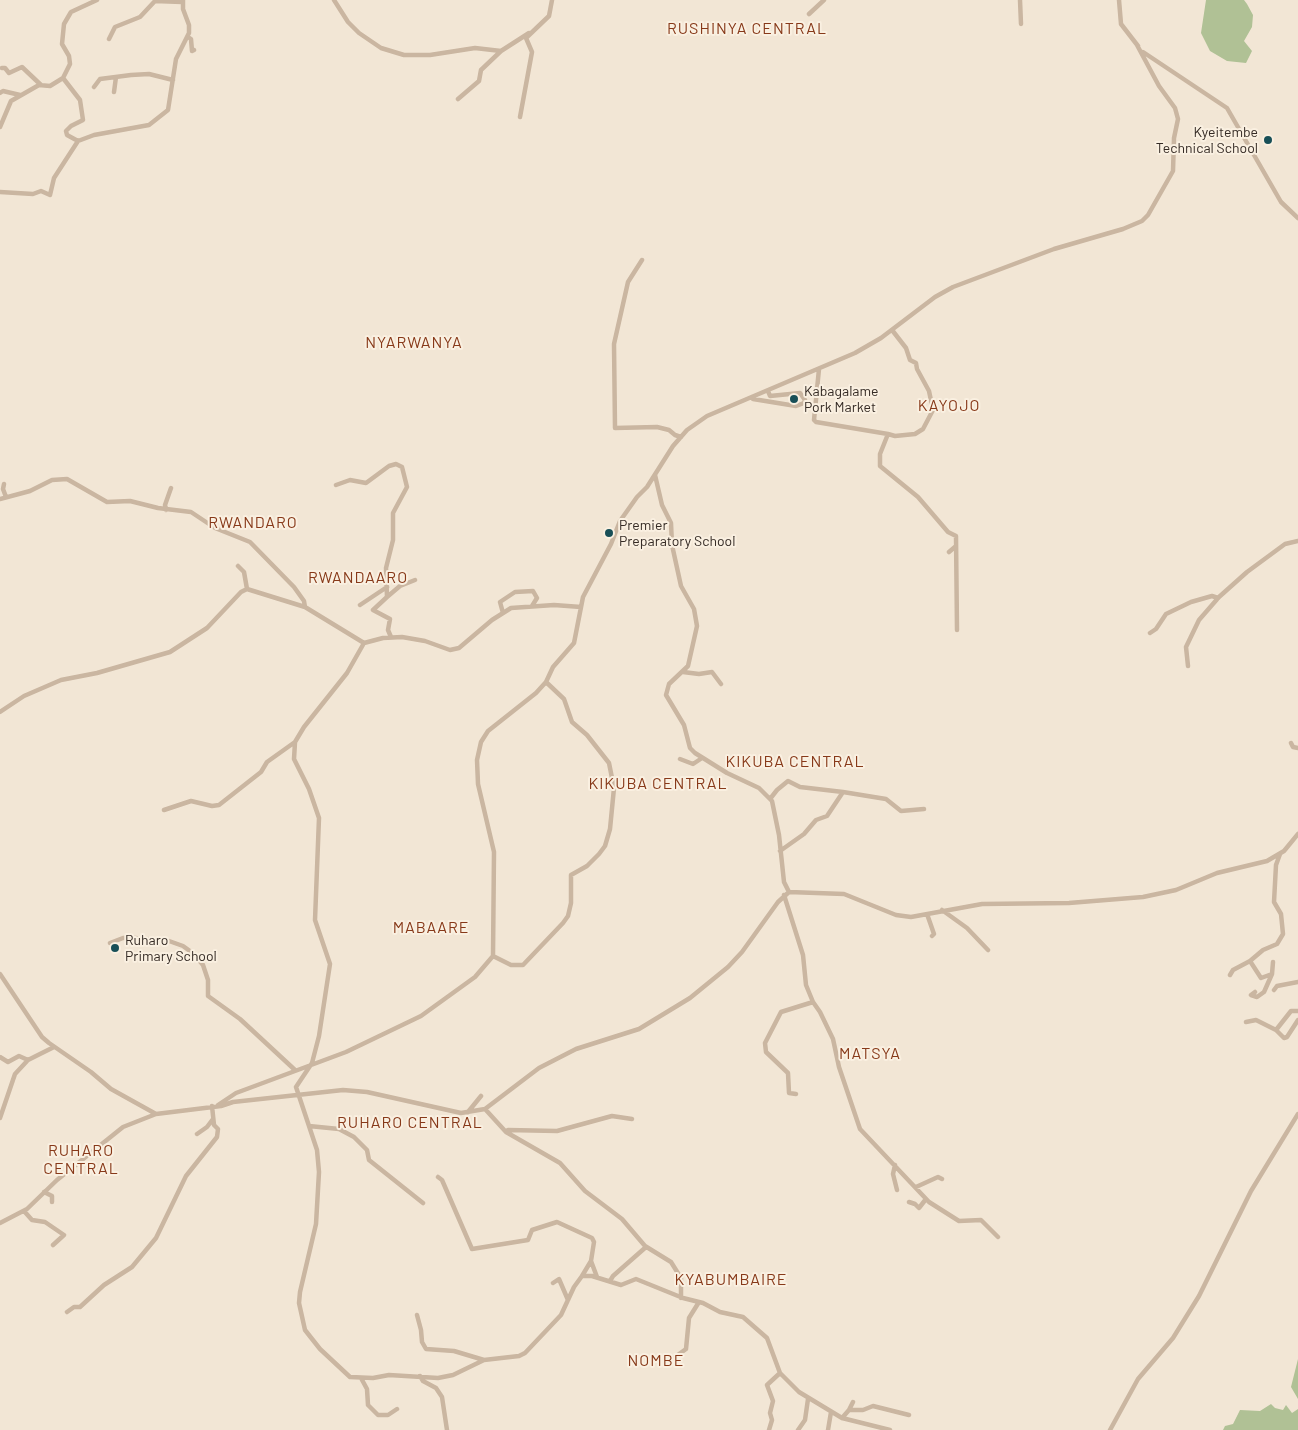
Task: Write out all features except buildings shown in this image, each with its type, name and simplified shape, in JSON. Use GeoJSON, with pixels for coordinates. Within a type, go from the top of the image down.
{"type":"FeatureCollection","features":[{"type":"Feature","properties":{"kind":"street"},"geometry":{"type":"LineString","coordinates":[[0,127],[11,101],[41,85],[50,86],[63,78],[70,64],[69,56],[62,44],[64,24],[71,12],[97,0]]}},
{"type":"Feature","properties":{"kind":"street"},"geometry":{"type":"LineString","coordinates":[[334,0],[348,22],[359,33],[381,48],[396,53],[404,55],[430,55],[475,48],[501,52]]}},
{"type":"Feature","properties":{"kind":"street"},"geometry":{"type":"LineString","coordinates":[[458,99],[479,81],[481,70],[501,52],[529,33],[549,16],[552,0]]}},
{"type":"Feature","properties":{"kind":"street"},"geometry":{"type":"LineString","coordinates":[[809,14],[824,0]]}},
{"type":"Feature","properties":{"kind":"street"},"geometry":{"type":"LineString","coordinates":[[1020,0],[1021,24]]}},
{"type":"Feature","properties":{"kind":"street"},"geometry":{"type":"LineString","coordinates":[[1119,0],[1121,24],[1145,54],[1227,108],[1281,202],[1298,218]]}},
{"type":"Feature","properties":{"kind":"street"},"geometry":{"type":"LineString","coordinates":[[0,192],[32,194],[41,192],[50,194],[54,178],[78,141],[94,135],[149,125],[168,110],[176,59],[188,37],[189,25],[182,1],[155,1],[140,17],[115,27],[109,39]]}},
{"type":"Feature","properties":{"kind":"street"},"geometry":{"type":"LineString","coordinates":[[520,117],[531,56],[530,47],[526,40],[529,33]]}},
{"type":"Feature","properties":{"kind":"street"},"geometry":{"type":"LineString","coordinates":[[188,37],[191,39],[192,50],[194,50]]}},
{"type":"Feature","properties":{"kind":"street"},"geometry":{"type":"LineString","coordinates":[[215,1105],[236,1093],[368,1042],[421,1016],[475,977],[493,956],[493,847],[480,795],[478,753],[488,731],[531,698],[546,682],[553,667],[574,643],[583,598],[612,544],[620,521],[681,437],[697,422],[707,416],[855,353],[892,330],[936,297],[958,285],[1054,249],[1123,229],[1142,221],[1173,171],[1174,138],[1178,119],[1175,108],[1159,86],[1137,45]]}},
{"type":"Feature","properties":{"kind":"street"},"geometry":{"type":"LineString","coordinates":[[2,68],[5,68],[9,73],[22,66],[41,85]]}},
{"type":"Feature","properties":{"kind":"street"},"geometry":{"type":"LineString","coordinates":[[94,88],[100,79],[116,77],[149,74],[173,80]]}},
{"type":"Feature","properties":{"kind":"street"},"geometry":{"type":"LineString","coordinates":[[114,92],[116,77]]}},
{"type":"Feature","properties":{"kind":"street"},"geometry":{"type":"LineString","coordinates":[[63,78],[80,100],[83,120],[66,131],[67,135],[78,141]]}},
{"type":"Feature","properties":{"kind":"street"},"geometry":{"type":"LineString","coordinates":[[0,93],[3,90],[20,96]]}},
{"type":"Feature","properties":{"kind":"street"},"geometry":{"type":"LineString","coordinates":[[642,260],[628,282],[614,344],[614,428],[657,428],[669,430],[681,437]]}},
{"type":"Feature","properties":{"kind":"street"},"geometry":{"type":"LineString","coordinates":[[819,369],[814,410],[814,420],[816,422],[895,436],[916,434],[923,430],[932,410],[929,392],[917,369],[916,363],[910,360],[906,348],[892,330]]}},
{"type":"Feature","properties":{"kind":"street"},"geometry":{"type":"LineString","coordinates":[[751,398],[796,406],[801,405],[806,400],[800,394],[770,396],[768,391]]}},
{"type":"Feature","properties":{"kind":"street"},"geometry":{"type":"LineString","coordinates":[[888,434],[880,454],[880,466],[918,497],[948,532],[956,536],[957,630]]}},
{"type":"Feature","properties":{"kind":"street"},"geometry":{"type":"LineString","coordinates":[[336,485],[350,480],[366,483],[389,466],[396,464],[402,467],[407,487],[393,511],[393,540],[386,568],[387,597]]}},
{"type":"Feature","properties":{"kind":"street"},"geometry":{"type":"LineString","coordinates":[[655,475],[662,505],[671,523],[672,545],[681,586],[694,609],[697,626],[690,662],[683,672],[669,684],[666,695],[684,725],[690,748],[702,758],[727,773],[759,788],[774,805],[784,882],[802,948],[806,985],[812,1002],[833,1039],[844,1083],[860,1129],[866,1138],[926,1199],[959,1221],[981,1220],[998,1237]]}},
{"type":"Feature","properties":{"kind":"street"},"geometry":{"type":"LineString","coordinates":[[0,499],[30,491],[52,480],[67,479],[107,502],[130,501],[166,510],[191,512],[215,528],[250,542],[294,586],[304,601],[305,607]]}},
{"type":"Feature","properties":{"kind":"street"},"geometry":{"type":"LineString","coordinates":[[4,484],[2,488],[6,497]]}},
{"type":"Feature","properties":{"kind":"street"},"geometry":{"type":"LineString","coordinates":[[166,510],[165,505],[172,488]]}},
{"type":"Feature","properties":{"kind":"street"},"geometry":{"type":"LineString","coordinates":[[1188,666],[1186,647],[1190,637],[1199,620],[1218,598],[1278,548],[1298,541]]}},
{"type":"Feature","properties":{"kind":"street"},"geometry":{"type":"LineString","coordinates":[[949,552],[955,549],[957,545]]}},
{"type":"Feature","properties":{"kind":"street"},"geometry":{"type":"LineString","coordinates":[[238,566],[244,572],[246,589]]}},
{"type":"Feature","properties":{"kind":"street"},"geometry":{"type":"LineString","coordinates":[[391,637],[388,630],[390,619],[374,610],[400,586],[415,580]]}},
{"type":"Feature","properties":{"kind":"street"},"geometry":{"type":"LineString","coordinates":[[360,606],[387,587]]}},
{"type":"Feature","properties":{"kind":"street"},"geometry":{"type":"LineString","coordinates":[[0,712],[24,696],[61,680],[98,673],[170,652],[207,628],[246,589],[305,607],[364,643],[391,637],[416,639],[450,650],[464,644],[511,608],[532,606],[581,607]]}},
{"type":"Feature","properties":{"kind":"street"},"geometry":{"type":"LineString","coordinates":[[503,613],[500,602],[515,592],[533,591],[537,598],[532,606]]}},
{"type":"Feature","properties":{"kind":"street"},"geometry":{"type":"LineString","coordinates":[[1150,633],[1156,629],[1166,614],[1191,602],[1212,596],[1218,598]]}},
{"type":"Feature","properties":{"kind":"street"},"geometry":{"type":"LineString","coordinates":[[164,810],[191,801],[212,806],[219,805],[261,772],[267,762],[295,742],[304,727],[347,673],[364,643]]}},
{"type":"Feature","properties":{"kind":"street"},"geometry":{"type":"LineString","coordinates":[[683,672],[699,674],[712,672],[721,684]]}},
{"type":"Feature","properties":{"kind":"street"},"geometry":{"type":"LineString","coordinates":[[493,956],[511,965],[523,965],[563,923],[568,916],[571,903],[571,875],[588,866],[605,846],[610,829],[614,788],[608,764],[587,735],[572,722],[564,699],[546,682]]}},
{"type":"Feature","properties":{"kind":"street"},"geometry":{"type":"LineString","coordinates":[[295,742],[294,759],[309,789],[319,818],[315,920],[330,964],[319,1036],[312,1063],[296,1087],[317,1150],[318,1201],[316,1224],[301,1281],[299,1303],[302,1319],[309,1338],[350,1376],[360,1378],[389,1375],[438,1378],[453,1375],[484,1360],[526,1353],[561,1314],[574,1287],[591,1262],[594,1242],[592,1238],[557,1222],[532,1230],[526,1240],[473,1249],[463,1232],[459,1217],[453,1209],[442,1180],[438,1178]]}},
{"type":"Feature","properties":{"kind":"street"},"geometry":{"type":"LineString","coordinates":[[1291,743],[1293,747],[1298,748]]}},
{"type":"Feature","properties":{"kind":"street"},"geometry":{"type":"LineString","coordinates":[[680,759],[693,764],[702,758]]}},
{"type":"Feature","properties":{"kind":"street"},"geometry":{"type":"LineString","coordinates":[[770,799],[776,790],[788,781],[800,787],[886,799],[902,811],[924,809]]}},
{"type":"Feature","properties":{"kind":"street"},"geometry":{"type":"LineString","coordinates":[[780,851],[804,834],[816,820],[827,816],[843,792]]}},
{"type":"Feature","properties":{"kind":"street"},"geometry":{"type":"LineString","coordinates":[[787,893],[844,894],[896,915],[911,917],[982,904],[1069,903],[1144,897],[1176,890],[1217,873],[1267,861],[1280,853],[1298,834]]}},
{"type":"Feature","properties":{"kind":"street"},"geometry":{"type":"LineString","coordinates":[[1230,975],[1233,970],[1250,961],[1263,950],[1277,944],[1283,934],[1281,914],[1274,902],[1276,865],[1280,853]]}},
{"type":"Feature","properties":{"kind":"street"},"geometry":{"type":"LineString","coordinates":[[0,1223],[24,1211],[44,1192],[123,1127],[156,1114],[215,1105],[358,1090],[432,1108],[467,1113],[485,1108],[539,1068],[576,1049],[639,1029],[690,998],[728,968],[787,893]]}},
{"type":"Feature","properties":{"kind":"street"},"geometry":{"type":"LineString","coordinates":[[942,910],[967,928],[988,950]]}},
{"type":"Feature","properties":{"kind":"street"},"geometry":{"type":"LineString","coordinates":[[927,914],[934,934],[932,936]]}},
{"type":"Feature","properties":{"kind":"street"},"geometry":{"type":"LineString","coordinates":[[110,942],[124,938],[169,941],[190,950],[200,960],[206,972],[208,996],[240,1019],[295,1070]]}},
{"type":"Feature","properties":{"kind":"street"},"geometry":{"type":"LineString","coordinates":[[1250,961],[1260,978],[1272,974]]}},
{"type":"Feature","properties":{"kind":"street"},"geometry":{"type":"LineString","coordinates":[[1254,992],[1251,995],[1254,997],[1264,992],[1272,974],[1273,962]]}},
{"type":"Feature","properties":{"kind":"street"},"geometry":{"type":"LineString","coordinates":[[0,974],[42,1037],[91,1072],[111,1089],[156,1114]]}},
{"type":"Feature","properties":{"kind":"street"},"geometry":{"type":"LineString","coordinates":[[1274,990],[1277,986],[1298,982]]}},
{"type":"Feature","properties":{"kind":"street"},"geometry":{"type":"LineString","coordinates":[[796,1094],[789,1093],[788,1073],[766,1052],[765,1043],[781,1012],[812,1002]]}},
{"type":"Feature","properties":{"kind":"street"},"geometry":{"type":"LineString","coordinates":[[1276,1030],[1291,1011],[1298,1011]]}},
{"type":"Feature","properties":{"kind":"street"},"geometry":{"type":"LineString","coordinates":[[1246,1022],[1253,1019],[1276,1030],[1282,1038],[1286,1038],[1298,1020]]}},
{"type":"Feature","properties":{"kind":"street"},"geometry":{"type":"LineString","coordinates":[[0,1118],[15,1074],[28,1060],[54,1047]]}},
{"type":"Feature","properties":{"kind":"street"},"geometry":{"type":"LineString","coordinates":[[0,1057],[8,1062],[19,1056],[28,1060]]}},
{"type":"Feature","properties":{"kind":"street"},"geometry":{"type":"LineString","coordinates":[[467,1113],[481,1096]]}},
{"type":"Feature","properties":{"kind":"street"},"geometry":{"type":"LineString","coordinates":[[197,1134],[207,1128],[213,1119],[215,1105]]}},
{"type":"Feature","properties":{"kind":"street"},"geometry":{"type":"LineString","coordinates":[[485,1108],[506,1132],[560,1163],[585,1191],[622,1219],[646,1248],[666,1258],[681,1277],[681,1298]]}},
{"type":"Feature","properties":{"kind":"street"},"geometry":{"type":"LineString","coordinates":[[1110,1430],[1138,1379],[1172,1338],[1199,1296],[1251,1190],[1298,1114]]}},
{"type":"Feature","properties":{"kind":"street"},"geometry":{"type":"LineString","coordinates":[[499,1123],[509,1131],[536,1132],[570,1129],[612,1116],[632,1119]]}},
{"type":"Feature","properties":{"kind":"street"},"geometry":{"type":"LineString","coordinates":[[67,1312],[70,1309],[80,1308],[104,1285],[132,1267],[156,1238],[186,1176],[217,1137],[218,1129],[213,1119]]}},
{"type":"Feature","properties":{"kind":"street"},"geometry":{"type":"LineString","coordinates":[[309,1126],[339,1129],[354,1137],[367,1150],[369,1160],[423,1203]]}},
{"type":"Feature","properties":{"kind":"street"},"geometry":{"type":"LineString","coordinates":[[895,1166],[894,1174],[897,1190]]}},
{"type":"Feature","properties":{"kind":"street"},"geometry":{"type":"LineString","coordinates":[[916,1188],[938,1177],[942,1179]]}},
{"type":"Feature","properties":{"kind":"street"},"geometry":{"type":"LineString","coordinates":[[44,1192],[52,1196],[52,1202]]}},
{"type":"Feature","properties":{"kind":"street"},"geometry":{"type":"LineString","coordinates":[[909,1202],[919,1208],[926,1199]]}},
{"type":"Feature","properties":{"kind":"street"},"geometry":{"type":"LineString","coordinates":[[24,1211],[32,1220],[45,1222],[64,1235],[53,1245]]}},
{"type":"Feature","properties":{"kind":"street"},"geometry":{"type":"LineString","coordinates":[[610,1281],[613,1276],[646,1248]]}},
{"type":"Feature","properties":{"kind":"street"},"geometry":{"type":"LineString","coordinates":[[591,1262],[598,1277]]}},
{"type":"Feature","properties":{"kind":"street"},"geometry":{"type":"LineString","coordinates":[[582,1276],[598,1277],[621,1285],[636,1279],[681,1298],[699,1302],[720,1312],[743,1317],[760,1330],[771,1344],[780,1373],[808,1399],[842,1418],[890,1430]]}},
{"type":"Feature","properties":{"kind":"street"},"geometry":{"type":"LineString","coordinates":[[553,1283],[559,1279],[568,1300]]}},
{"type":"Feature","properties":{"kind":"street"},"geometry":{"type":"LineString","coordinates":[[675,1357],[686,1349],[689,1318],[699,1302]]}},
{"type":"Feature","properties":{"kind":"street"},"geometry":{"type":"LineString","coordinates":[[417,1315],[422,1342],[426,1349],[454,1351],[484,1360]]}},
{"type":"Feature","properties":{"kind":"street"},"geometry":{"type":"LineString","coordinates":[[769,1430],[772,1420],[770,1413],[773,1401],[767,1385],[780,1373]]}},
{"type":"Feature","properties":{"kind":"street"},"geometry":{"type":"LineString","coordinates":[[420,1376],[423,1381],[436,1388],[442,1397],[447,1430]]}},
{"type":"Feature","properties":{"kind":"street"},"geometry":{"type":"LineString","coordinates":[[360,1378],[367,1388],[368,1405],[378,1415],[388,1415],[397,1408]]}},
{"type":"Feature","properties":{"kind":"street"},"geometry":{"type":"LineString","coordinates":[[798,1430],[806,1420],[808,1399]]}},
{"type":"Feature","properties":{"kind":"street"},"geometry":{"type":"LineString","coordinates":[[842,1418],[853,1402]]}},
{"type":"Feature","properties":{"kind":"street"},"geometry":{"type":"LineString","coordinates":[[849,1410],[863,1410],[873,1406],[909,1415]]}},
{"type":"Feature","properties":{"kind":"street"},"geometry":{"type":"LineString","coordinates":[[828,1430],[831,1412]]}},
{"type":"Feature","properties":{"kind":"green space"},"geometry":{"type":"Polygon","coordinates":[[[1206,0],[1244,0],[1247,4],[1253,15],[1252,27],[1244,41],[1252,51],[1246,63],[1227,61],[1210,51],[1201,33],[1206,0]]]}},
{"type":"Feature","properties":{"kind":"green space"},"geometry":{"type":"Polygon","coordinates":[[[1298,1359],[1298,1399],[1291,1387],[1298,1359]]]}},
{"type":"Feature","properties":{"kind":"green space"},"geometry":{"type":"Polygon","coordinates":[[[1271,1404],[1275,1408],[1283,1410],[1286,1405],[1292,1413],[1298,1409],[1298,1430],[1223,1430],[1225,1426],[1233,1424],[1240,1410],[1260,1411],[1271,1404]]]}},
{"type":"Feature","properties":{"kind":"place","name":"Kyeitembe Technical School"},"geometry":{"type":"Point","coordinates":[1268,140]}},
{"type":"Feature","properties":{"kind":"place","name":"Kabagalame Pork Market"},"geometry":{"type":"Point","coordinates":[794,399]}},
{"type":"Feature","properties":{"kind":"place","name":"Premier Preparatory School"},"geometry":{"type":"Point","coordinates":[609,533]}},
{"type":"Feature","properties":{"kind":"place","name":"Ruharo Primary School"},"geometry":{"type":"Point","coordinates":[115,948]}},
{"type":"Feature","properties":{"kind":"district","name":"RUSHINYA CENTRAL"},"geometry":{"type":"Point","coordinates":[747,29]}},
{"type":"Feature","properties":{"kind":"district","name":"NYARWANYA"},"geometry":{"type":"Point","coordinates":[414,343]}},
{"type":"Feature","properties":{"kind":"district","name":"KAYOJO"},"geometry":{"type":"Point","coordinates":[949,406]}},
{"type":"Feature","properties":{"kind":"district","name":"RWANDARO"},"geometry":{"type":"Point","coordinates":[253,523]}},
{"type":"Feature","properties":{"kind":"district","name":"RWANDAARO"},"geometry":{"type":"Point","coordinates":[358,578]}},
{"type":"Feature","properties":{"kind":"district","name":"KIKUBA CENTRAL"},"geometry":{"type":"Point","coordinates":[795,762]}},
{"type":"Feature","properties":{"kind":"district","name":"KIKUBA CENTRAL"},"geometry":{"type":"Point","coordinates":[658,784]}},
{"type":"Feature","properties":{"kind":"district","name":"MABAARE"},"geometry":{"type":"Point","coordinates":[431,928]}},
{"type":"Feature","properties":{"kind":"district","name":"MATSYA"},"geometry":{"type":"Point","coordinates":[870,1054]}},
{"type":"Feature","properties":{"kind":"district","name":"RUHARO CENTRAL"},"geometry":{"type":"Point","coordinates":[410,1123]}},
{"type":"Feature","properties":{"kind":"district","name":"RUHARO CENTRAL"},"geometry":{"type":"Point","coordinates":[81,1160]}},
{"type":"Feature","properties":{"kind":"district","name":"KYABUMBAIRE"},"geometry":{"type":"Point","coordinates":[731,1280]}},
{"type":"Feature","properties":{"kind":"district","name":"NOMBE"},"geometry":{"type":"Point","coordinates":[656,1361]}}]}
